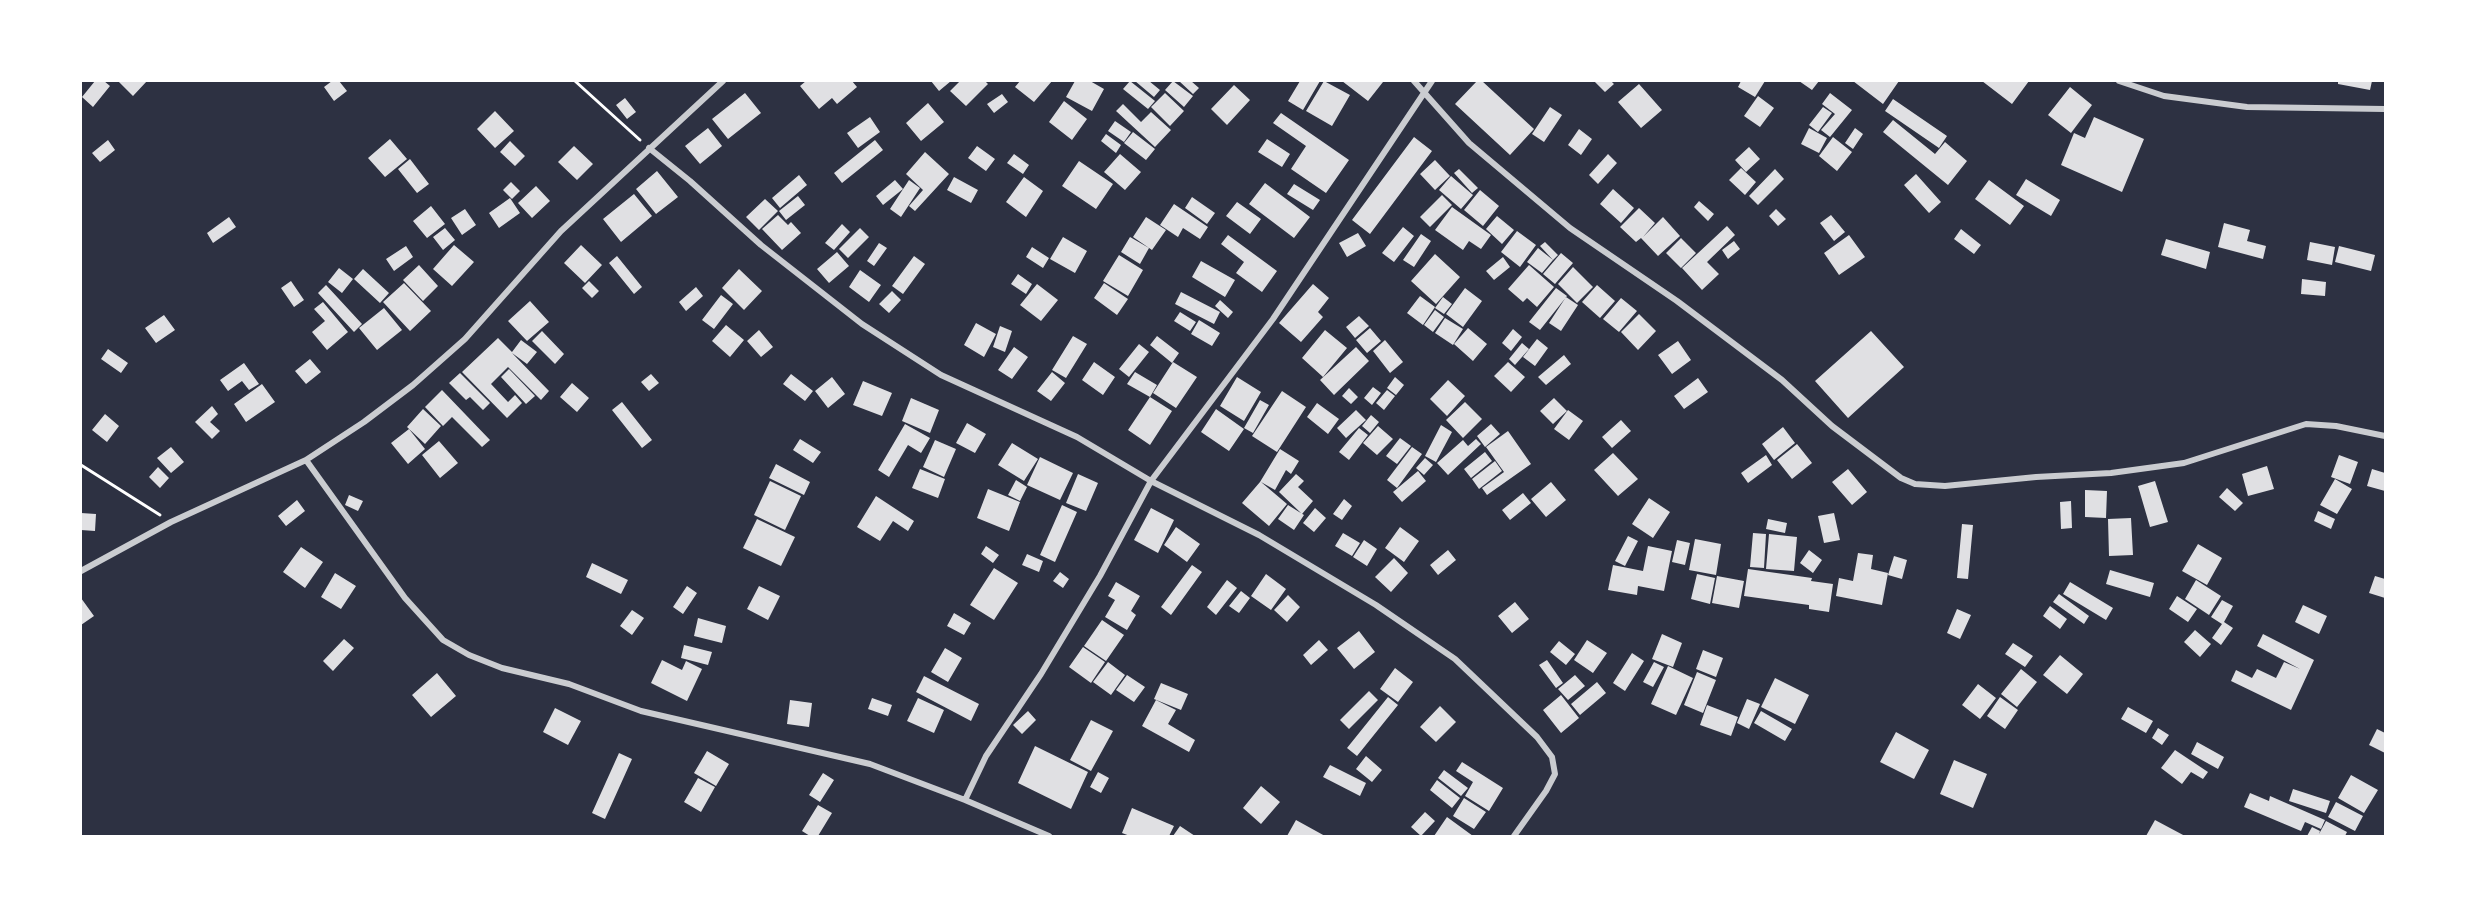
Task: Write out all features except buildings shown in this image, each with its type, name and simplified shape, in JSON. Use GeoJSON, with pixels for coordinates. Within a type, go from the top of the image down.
{"type":"FeatureCollection","features":[{"type":"Feature","properties":{"kind":"street"},"geometry":{"type":"LineString","coordinates":[[81,571],[171,522],[306,460],[364,422],[413,385],[465,339],[561,231],[723,81]]}},
{"type":"Feature","properties":{"kind":"street"},"geometry":{"type":"LineString","coordinates":[[1414,81],[1486,159],[1570,228],[1677,301],[1782,380],[1832,426],[1901,478],[1915,483],[1945,486],[2036,477],[2111,473],[2184,463],[2306,424],[2336,426],[2385,436]]}},
{"type":"Feature","properties":{"kind":"street"},"geometry":{"type":"LineString","coordinates":[[965,800],[986,756],[1041,674],[1100,576],[1151,481],[1273,319],[1432,81]]}},
{"type":"Feature","properties":{"kind":"street"},"geometry":{"type":"LineString","coordinates":[[2119,81],[2164,96],[2247,107],[2385,109]]}},
{"type":"Feature","properties":{"kind":"street"},"geometry":{"type":"LineString","coordinates":[[649,148],[690,181],[761,245],[862,324],[941,375],[1077,437],[1151,481],[1259,535],[1376,605],[1455,659],[1537,736],[1552,757],[1555,774],[1546,792],[1514,836]]}},
{"type":"Feature","properties":{"kind":"street"},"geometry":{"type":"LineString","coordinates":[[306,460],[405,598],[443,640],[469,655],[501,668],[569,684],[641,711],[870,764],[965,800],[1048,836]]}},
{"type":"Feature","properties":{"kind":"path"},"geometry":{"type":"LineString","coordinates":[[575,81],[649,148]]}},
{"type":"Feature","properties":{"kind":"path"},"geometry":{"type":"LineString","coordinates":[[81,465],[171,522]]}}]}
